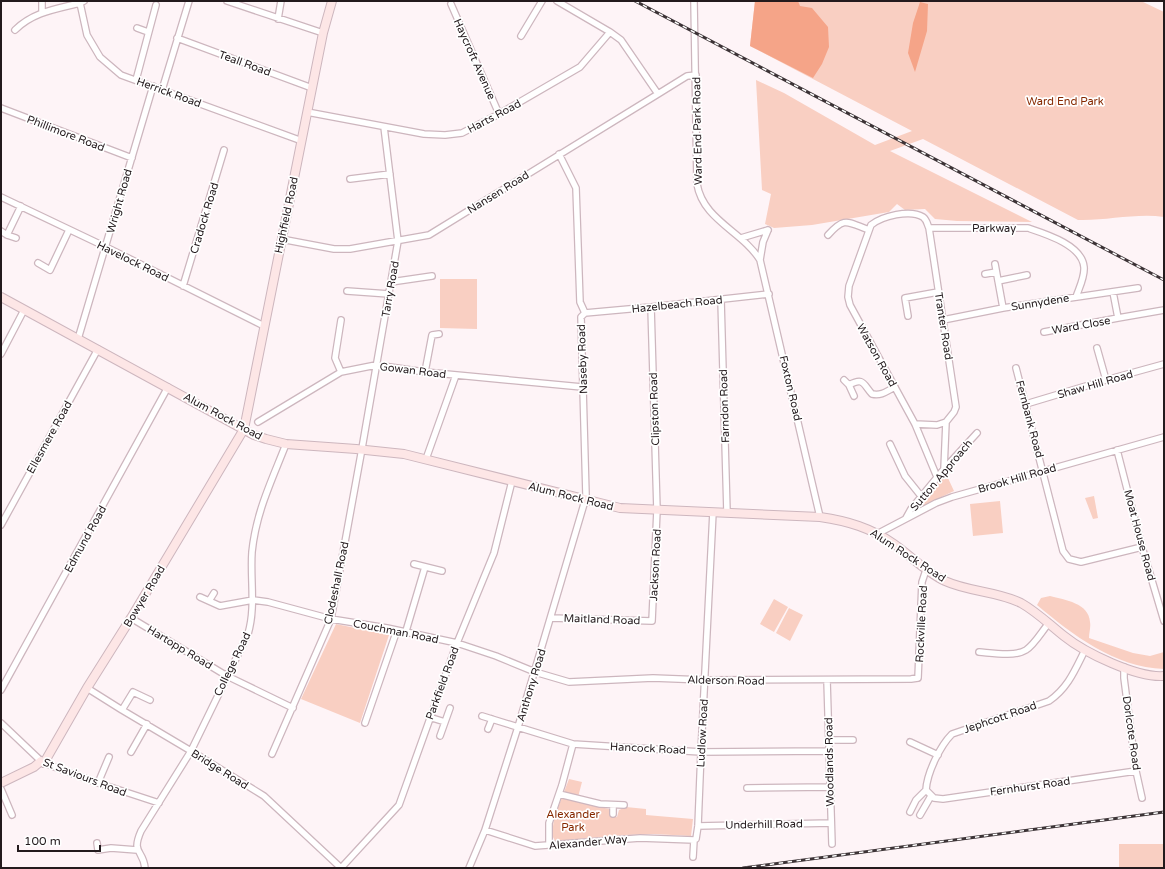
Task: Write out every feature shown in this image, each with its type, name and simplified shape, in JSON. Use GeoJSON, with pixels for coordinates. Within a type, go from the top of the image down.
{"type":"FeatureCollection","features":[{"type":"Feature","properties":{"kind":"street"},"geometry":{"type":"LineString","coordinates":[[42,1],[42,12]]}},
{"type":"Feature","properties":{"kind":"street"},"geometry":{"type":"LineString","coordinates":[[162,90],[189,1]]}},
{"type":"Feature","properties":{"kind":"street"},"geometry":{"type":"LineString","coordinates":[[226,1],[323,33]]}},
{"type":"Feature","properties":{"kind":"street"},"geometry":{"type":"LineString","coordinates":[[278,19],[281,1]]}},
{"type":"Feature","properties":{"kind":"street","name":"Highfield Road"},"geometry":{"type":"LineString","coordinates":[[244,429],[323,33],[332,1]]}},
{"type":"Feature","properties":{"kind":"street"},"geometry":{"type":"LineString","coordinates":[[521,36],[542,1]]}},
{"type":"Feature","properties":{"kind":"street"},"geometry":{"type":"LineString","coordinates":[[558,1],[621,40],[658,94]]}},
{"type":"Feature","properties":{"kind":"street","name":"Ward End Park Road"},"geometry":{"type":"LineString","coordinates":[[694,1],[698,191],[707,209],[715,218],[754,250],[760,260]]}},
{"type":"Feature","properties":{"kind":"street"},"geometry":{"type":"LineString","coordinates":[[15,30],[25,21],[42,12],[82,2]]}},
{"type":"Feature","properties":{"kind":"street","name":"Herrick Road"},"geometry":{"type":"LineString","coordinates":[[82,2],[86,35],[100,57],[121,75],[302,141]]}},
{"type":"Feature","properties":{"kind":"street","name":"Haycroft Avenue"},"geometry":{"type":"LineString","coordinates":[[451,4],[499,114]]}},
{"type":"Feature","properties":{"kind":"street"},"geometry":{"type":"LineString","coordinates":[[136,80],[156,5]]}},
{"type":"Feature","properties":{"kind":"street"},"geometry":{"type":"LineString","coordinates":[[137,28],[148,32]]}},
{"type":"Feature","properties":{"kind":"street","name":"Harts Road"},"geometry":{"type":"LineString","coordinates":[[307,112],[424,134],[454,135],[462,133],[499,114],[580,67],[610,32]]}},
{"type":"Feature","properties":{"kind":"street","name":"Teall Road"},"geometry":{"type":"LineString","coordinates":[[177,38],[312,88]]}},
{"type":"Feature","properties":{"kind":"street","name":"Nansen Road"},"geometry":{"type":"LineString","coordinates":[[281,239],[334,248],[350,249],[429,235],[558,154],[687,76],[696,75]]}},
{"type":"Feature","properties":{"kind":"street","name":"Wright Road"},"geometry":{"type":"LineString","coordinates":[[78,339],[153,86]]}},
{"type":"Feature","properties":{"kind":"street","name":"Phillimore Road"},"geometry":{"type":"LineString","coordinates":[[1,108],[132,158]]}},
{"type":"Feature","properties":{"kind":"street","name":"Tarry Road"},"geometry":{"type":"LineString","coordinates":[[362,450],[398,241],[384,127]]}},
{"type":"Feature","properties":{"kind":"street","name":"Cradock Road"},"geometry":{"type":"LineString","coordinates":[[183,286],[224,150]]}},
{"type":"Feature","properties":{"kind":"street","name":"Naseby Road"},"geometry":{"type":"LineString","coordinates":[[558,154],[576,188],[580,302],[586,313],[580,317],[585,499]]}},
{"type":"Feature","properties":{"kind":"street"},"geometry":{"type":"LineString","coordinates":[[350,179],[390,174]]}},
{"type":"Feature","properties":{"kind":"street","name":"Havelock Road"},"geometry":{"type":"LineString","coordinates":[[1,196],[264,326]]}},
{"type":"Feature","properties":{"kind":"street"},"geometry":{"type":"LineString","coordinates":[[7,235],[21,206]]}},
{"type":"Feature","properties":{"kind":"street"},"geometry":{"type":"LineString","coordinates":[[828,235],[838,224],[845,222],[869,230],[871,225],[878,220],[898,214],[918,215],[924,217],[929,228]]}},
{"type":"Feature","properties":{"kind":"street","name":"Tranter Road"},"geometry":{"type":"LineString","coordinates":[[929,228],[956,407],[946,422],[944,469]]}},
{"type":"Feature","properties":{"kind":"street","name":"Parkway"},"geometry":{"type":"LineString","coordinates":[[929,228],[1028,228],[1051,236],[1076,251],[1081,257],[1084,267],[1083,278],[1076,297]]}},
{"type":"Feature","properties":{"kind":"street"},"geometry":{"type":"LineString","coordinates":[[38,264],[50,270],[69,230]]}},
{"type":"Feature","properties":{"kind":"street"},"geometry":{"type":"LineString","coordinates":[[741,238],[768,230],[763,242],[760,260]]}},
{"type":"Feature","properties":{"kind":"street","name":"Watson Road"},"geometry":{"type":"LineString","coordinates":[[869,230],[851,280],[848,297],[850,305],[915,424],[937,477]]}},
{"type":"Feature","properties":{"kind":"street"},"geometry":{"type":"LineString","coordinates":[[1,231],[16,238]]}},
{"type":"Feature","properties":{"kind":"street","name":"Foxton Road"},"geometry":{"type":"LineString","coordinates":[[760,260],[820,517]]}},
{"type":"Feature","properties":{"kind":"street"},"geometry":{"type":"LineString","coordinates":[[995,264],[1003,308]]}},
{"type":"Feature","properties":{"kind":"street"},"geometry":{"type":"LineString","coordinates":[[984,274],[996,272]]}},
{"type":"Feature","properties":{"kind":"street"},"geometry":{"type":"LineString","coordinates":[[998,281],[1027,275]]}},
{"type":"Feature","properties":{"kind":"street"},"geometry":{"type":"LineString","coordinates":[[391,282],[432,276]]}},
{"type":"Feature","properties":{"kind":"street","name":"Sunnydene"},"geometry":{"type":"LineString","coordinates":[[943,320],[1003,308],[1138,288]]}},
{"type":"Feature","properties":{"kind":"street"},"geometry":{"type":"LineString","coordinates":[[347,291],[389,294]]}},
{"type":"Feature","properties":{"kind":"street"},"geometry":{"type":"LineString","coordinates":[[908,316],[905,298],[938,292]]}},
{"type":"Feature","properties":{"kind":"street","name":"Ward Close"},"geometry":{"type":"LineString","coordinates":[[1113,292],[1118,318]]}},
{"type":"Feature","properties":{"kind":"street","name":"Hazelbeach Road"},"geometry":{"type":"LineString","coordinates":[[586,313],[769,294]]}},
{"type":"Feature","properties":{"kind":"street","name":"Alum Rock Road"},"geometry":{"type":"LineString","coordinates":[[1,297],[266,440],[286,444],[398,454],[426,459],[620,508],[820,517],[862,526],[893,543],[926,570],[944,581],[964,588],[1010,598],[1049,623],[1064,636],[1085,650],[1124,667],[1149,675],[1164,676]]}},
{"type":"Feature","properties":{"kind":"street","name":"Farndon Road"},"geometry":{"type":"LineString","coordinates":[[721,300],[727,512]]}},
{"type":"Feature","properties":{"kind":"street","name":"Clipston Road"},"geometry":{"type":"LineString","coordinates":[[651,307],[658,510]]}},
{"type":"Feature","properties":{"kind":"street"},"geometry":{"type":"LineString","coordinates":[[1,354],[24,310]]}},
{"type":"Feature","properties":{"kind":"street","name":"Ward Close"},"geometry":{"type":"LineString","coordinates":[[1044,332],[1164,310]]}},
{"type":"Feature","properties":{"kind":"street"},"geometry":{"type":"LineString","coordinates":[[341,320],[335,358],[341,372]]}},
{"type":"Feature","properties":{"kind":"street"},"geometry":{"type":"LineString","coordinates":[[425,372],[432,336],[439,334]]}},
{"type":"Feature","properties":{"kind":"street"},"geometry":{"type":"LineString","coordinates":[[1096,348],[1106,380]]}},
{"type":"Feature","properties":{"kind":"street","name":"Ellesmere Road"},"geometry":{"type":"LineString","coordinates":[[1,525],[98,349]]}},
{"type":"Feature","properties":{"kind":"street","name":"Shaw Hill Road"},"geometry":{"type":"LineString","coordinates":[[1026,404],[1164,364]]}},
{"type":"Feature","properties":{"kind":"street","name":"Gowan Road"},"geometry":{"type":"LineString","coordinates":[[258,422],[341,372],[376,365],[456,376],[582,387]]}},
{"type":"Feature","properties":{"kind":"street","name":"Fernbank Road"},"geometry":{"type":"LineString","coordinates":[[1016,368],[1063,551],[1069,558],[1082,562],[1142,547]]}},
{"type":"Feature","properties":{"kind":"street"},"geometry":{"type":"LineString","coordinates":[[426,459],[456,376]]}},
{"type":"Feature","properties":{"kind":"street"},"geometry":{"type":"LineString","coordinates":[[844,380],[850,385],[854,396]]}},
{"type":"Feature","properties":{"kind":"street"},"geometry":{"type":"LineString","coordinates":[[850,385],[857,381],[861,381],[872,394],[877,395],[895,387]]}},
{"type":"Feature","properties":{"kind":"street","name":"Edmund Road"},"geometry":{"type":"LineString","coordinates":[[1,690],[168,387]]}},
{"type":"Feature","properties":{"kind":"street"},"geometry":{"type":"LineString","coordinates":[[915,424],[937,425],[946,422]]}},
{"type":"Feature","properties":{"kind":"street","name":"Bowyer Road"},"geometry":{"type":"LineString","coordinates":[[43,762],[87,688],[132,618],[244,429]]}},
{"type":"Feature","properties":{"kind":"street","name":"Sutton Approach"},"geometry":{"type":"LineString","coordinates":[[906,518],[921,496],[976,433]]}},
{"type":"Feature","properties":{"kind":"street","name":"Brook Hill Road"},"geometry":{"type":"LineString","coordinates":[[877,534],[936,503],[952,497],[1164,437]]}},
{"type":"Feature","properties":{"kind":"street","name":"College Road"},"geometry":{"type":"LineString","coordinates":[[137,850],[136,841],[141,831],[191,751],[248,634],[252,622],[253,600],[251,570],[255,533],[266,492],[286,444]]}},
{"type":"Feature","properties":{"kind":"street"},"geometry":{"type":"LineString","coordinates":[[890,444],[905,476],[921,496]]}},
{"type":"Feature","properties":{"kind":"street","name":"Clodeshall Road"},"geometry":{"type":"LineString","coordinates":[[272,754],[331,618],[362,450]]}},
{"type":"Feature","properties":{"kind":"street","name":"Moat House Road"},"geometry":{"type":"LineString","coordinates":[[1117,450],[1142,547],[1164,621]]}},
{"type":"Feature","properties":{"kind":"street","name":"Parkfield Road"},"geometry":{"type":"LineString","coordinates":[[341,868],[399,805],[429,717],[457,643],[494,553],[512,481]]}},
{"type":"Feature","properties":{"kind":"street","name":"Anthony Road"},"geometry":{"type":"LineString","coordinates":[[469,868],[485,830],[518,728],[585,499]]}},
{"type":"Feature","properties":{"kind":"street","name":"Jackson Road"},"geometry":{"type":"LineString","coordinates":[[652,621],[658,510]]}},
{"type":"Feature","properties":{"kind":"street","name":"Ludlow Road"},"geometry":{"type":"LineString","coordinates":[[693,857],[694,840],[696,839],[698,826],[700,752],[713,512]]}},
{"type":"Feature","properties":{"kind":"street"},"geometry":{"type":"LineString","coordinates":[[414,564],[442,571]]}},
{"type":"Feature","properties":{"kind":"street"},"geometry":{"type":"LineString","coordinates":[[406,632],[425,567]]}},
{"type":"Feature","properties":{"kind":"street","name":"Rockville Road"},"geometry":{"type":"LineString","coordinates":[[918,678],[922,582],[926,570]]}},
{"type":"Feature","properties":{"kind":"street"},"geometry":{"type":"LineString","coordinates":[[209,601],[214,593]]}},
{"type":"Feature","properties":{"kind":"street","name":"Couchman Road"},"geometry":{"type":"LineString","coordinates":[[200,596],[220,606],[253,600],[268,602],[331,618],[457,643],[496,656],[535,672]]}},
{"type":"Feature","properties":{"kind":"street","name":"Hartopp Road"},"geometry":{"type":"LineString","coordinates":[[132,618],[227,676],[292,708]]}},
{"type":"Feature","properties":{"kind":"street","name":"Maitland Road"},"geometry":{"type":"LineString","coordinates":[[551,618],[652,621]]}},
{"type":"Feature","properties":{"kind":"street"},"geometry":{"type":"LineString","coordinates":[[979,652],[1018,654],[1031,646],[1049,623]]}},
{"type":"Feature","properties":{"kind":"street"},"geometry":{"type":"LineString","coordinates":[[364,723],[397,630]]}},
{"type":"Feature","properties":{"kind":"street","name":"Jephcott Road"},"geometry":{"type":"LineString","coordinates":[[926,790],[926,782],[938,755],[945,741],[952,734],[1049,700],[1059,694],[1066,685],[1085,650]]}},
{"type":"Feature","properties":{"kind":"street","name":"Dorlcote Road"},"geometry":{"type":"LineString","coordinates":[[1124,667],[1124,678],[1136,771],[1142,798]]}},
{"type":"Feature","properties":{"kind":"street","name":"Alderson Road"},"geometry":{"type":"LineString","coordinates":[[535,672],[569,682],[653,678],[704,680],[918,678]]}},
{"type":"Feature","properties":{"kind":"street","name":"Woodlands Road"},"geometry":{"type":"LineString","coordinates":[[827,680],[832,844]]}},
{"type":"Feature","properties":{"kind":"street","name":"Bridge Road"},"geometry":{"type":"LineString","coordinates":[[87,688],[264,796],[341,868]]}},
{"type":"Feature","properties":{"kind":"street"},"geometry":{"type":"LineString","coordinates":[[122,710],[133,692],[150,700]]}},
{"type":"Feature","properties":{"kind":"street"},"geometry":{"type":"LineString","coordinates":[[440,736],[450,708]]}},
{"type":"Feature","properties":{"kind":"street","name":"Hancock Road"},"geometry":{"type":"LineString","coordinates":[[482,716],[573,744],[700,752],[829,751]]}},
{"type":"Feature","properties":{"kind":"street"},"geometry":{"type":"LineString","coordinates":[[429,717],[446,722]]}},
{"type":"Feature","properties":{"kind":"street"},"geometry":{"type":"LineString","coordinates":[[488,729],[492,719]]}},
{"type":"Feature","properties":{"kind":"street","name":"St Saviours Road"},"geometry":{"type":"LineString","coordinates":[[1,723],[43,762],[98,783],[159,803]]}},
{"type":"Feature","properties":{"kind":"street"},"geometry":{"type":"LineString","coordinates":[[131,752],[147,724]]}},
{"type":"Feature","properties":{"kind":"street"},"geometry":{"type":"LineString","coordinates":[[829,740],[853,740]]}},
{"type":"Feature","properties":{"kind":"street"},"geometry":{"type":"LineString","coordinates":[[910,742],[938,755]]}},
{"type":"Feature","properties":{"kind":"street"},"geometry":{"type":"LineString","coordinates":[[549,845],[549,823],[573,744]]}},
{"type":"Feature","properties":{"kind":"street"},"geometry":{"type":"LineString","coordinates":[[98,783],[109,757]]}},
{"type":"Feature","properties":{"kind":"street"},"geometry":{"type":"LineString","coordinates":[[1,783],[43,762]]}},
{"type":"Feature","properties":{"kind":"street","name":"Fernhurst Road"},"geometry":{"type":"LineString","coordinates":[[931,796],[934,798],[943,799],[1136,771]]}},
{"type":"Feature","properties":{"kind":"street"},"geometry":{"type":"LineString","coordinates":[[747,788],[830,787]]}},
{"type":"Feature","properties":{"kind":"street"},"geometry":{"type":"LineString","coordinates":[[1,789],[12,815]]}},
{"type":"Feature","properties":{"kind":"street"},"geometry":{"type":"LineString","coordinates":[[910,812],[916,800],[926,790],[931,796],[920,815]]}},
{"type":"Feature","properties":{"kind":"street"},"geometry":{"type":"LineString","coordinates":[[559,794],[600,804],[624,805]]}},
{"type":"Feature","properties":{"kind":"street"},"geometry":{"type":"LineString","coordinates":[[613,805],[613,814]]}},
{"type":"Feature","properties":{"kind":"street","name":"Underhill Road"},"geometry":{"type":"LineString","coordinates":[[698,826],[831,822]]}},
{"type":"Feature","properties":{"kind":"street","name":"Alexander Way"},"geometry":{"type":"LineString","coordinates":[[485,830],[535,846],[640,838],[694,840]]}},
{"type":"Feature","properties":{"kind":"street"},"geometry":{"type":"LineString","coordinates":[[97,843],[98,850],[111,848],[137,850],[145,868]]}},
{"type":"Feature","properties":{"kind":"green space","name":"Ward End Park"},"geometry":{"type":"Polygon","coordinates":[[[755,1],[1141,1],[1164,12],[1164,217],[1132,216],[1078,220],[923,139],[890,151],[1032,222],[957,221],[935,219],[925,209],[905,210],[897,204],[889,212],[812,225],[774,228],[765,224],[771,194],[762,190],[756,80],[784,93],[875,145],[912,131],[750,46],[755,1]]]}},
{"type":"Feature","properties":{"kind":"green space"},"geometry":{"type":"Polygon","coordinates":[[[440,279],[477,279],[477,329],[440,328],[440,279]]]}},
{"type":"Feature","properties":{"kind":"green space"},"geometry":{"type":"Polygon","coordinates":[[[947,470],[947,476],[954,491],[916,509],[947,470]]]}},
{"type":"Feature","properties":{"kind":"green space"},"geometry":{"type":"Polygon","coordinates":[[[1094,496],[1098,518],[1093,519],[1085,498],[1094,496]]]}},
{"type":"Feature","properties":{"kind":"green space"},"geometry":{"type":"Polygon","coordinates":[[[1000,501],[1003,533],[973,536],[970,504],[1000,501]]]}},
{"type":"Feature","properties":{"kind":"green space"},"geometry":{"type":"Polygon","coordinates":[[[1050,596],[1075,603],[1085,610],[1089,616],[1090,622],[1089,638],[1133,653],[1150,656],[1164,652],[1164,669],[1146,667],[1128,662],[1095,648],[1037,605],[1041,598],[1050,596]]]}},
{"type":"Feature","properties":{"kind":"green space"},"geometry":{"type":"Polygon","coordinates":[[[774,599],[788,607],[774,632],[760,624],[774,599]]]}},
{"type":"Feature","properties":{"kind":"green space"},"geometry":{"type":"Polygon","coordinates":[[[789,608],[803,615],[790,641],[776,633],[789,608]]]}},
{"type":"Feature","properties":{"kind":"green space"},"geometry":{"type":"Polygon","coordinates":[[[336,624],[389,635],[360,723],[301,699],[336,624]]]}},
{"type":"Feature","properties":{"kind":"green space","name":"Alexander Park"},"geometry":{"type":"Polygon","coordinates":[[[569,779],[582,782],[577,801],[610,809],[610,816],[617,817],[619,810],[626,807],[646,809],[646,815],[693,819],[691,836],[654,834],[625,835],[555,841],[552,835],[554,818],[569,779]]]}},
{"type":"Feature","properties":{"kind":"green space"},"geometry":{"type":"Polygon","coordinates":[[[1119,844],[1164,844],[1164,868],[1119,868],[1119,844]]]}},
{"type":"Feature","properties":{"kind":"shaded area"},"geometry":{"type":"Polygon","coordinates":[[[755,1],[798,1],[800,6],[812,8],[828,27],[829,47],[822,64],[813,78],[750,46],[755,1]]]}},
{"type":"Feature","properties":{"kind":"shaded area"},"geometry":{"type":"Polygon","coordinates":[[[920,2],[928,4],[927,31],[915,72],[908,53],[913,23],[920,2]]]}},
{"type":"Feature","properties":{"kind":"railway"},"geometry":{"type":"LineString","coordinates":[[635,1],[1164,280]]}},
{"type":"Feature","properties":{"kind":"railway"},"geometry":{"type":"LineString","coordinates":[[743,868],[1164,812]]}}]}
